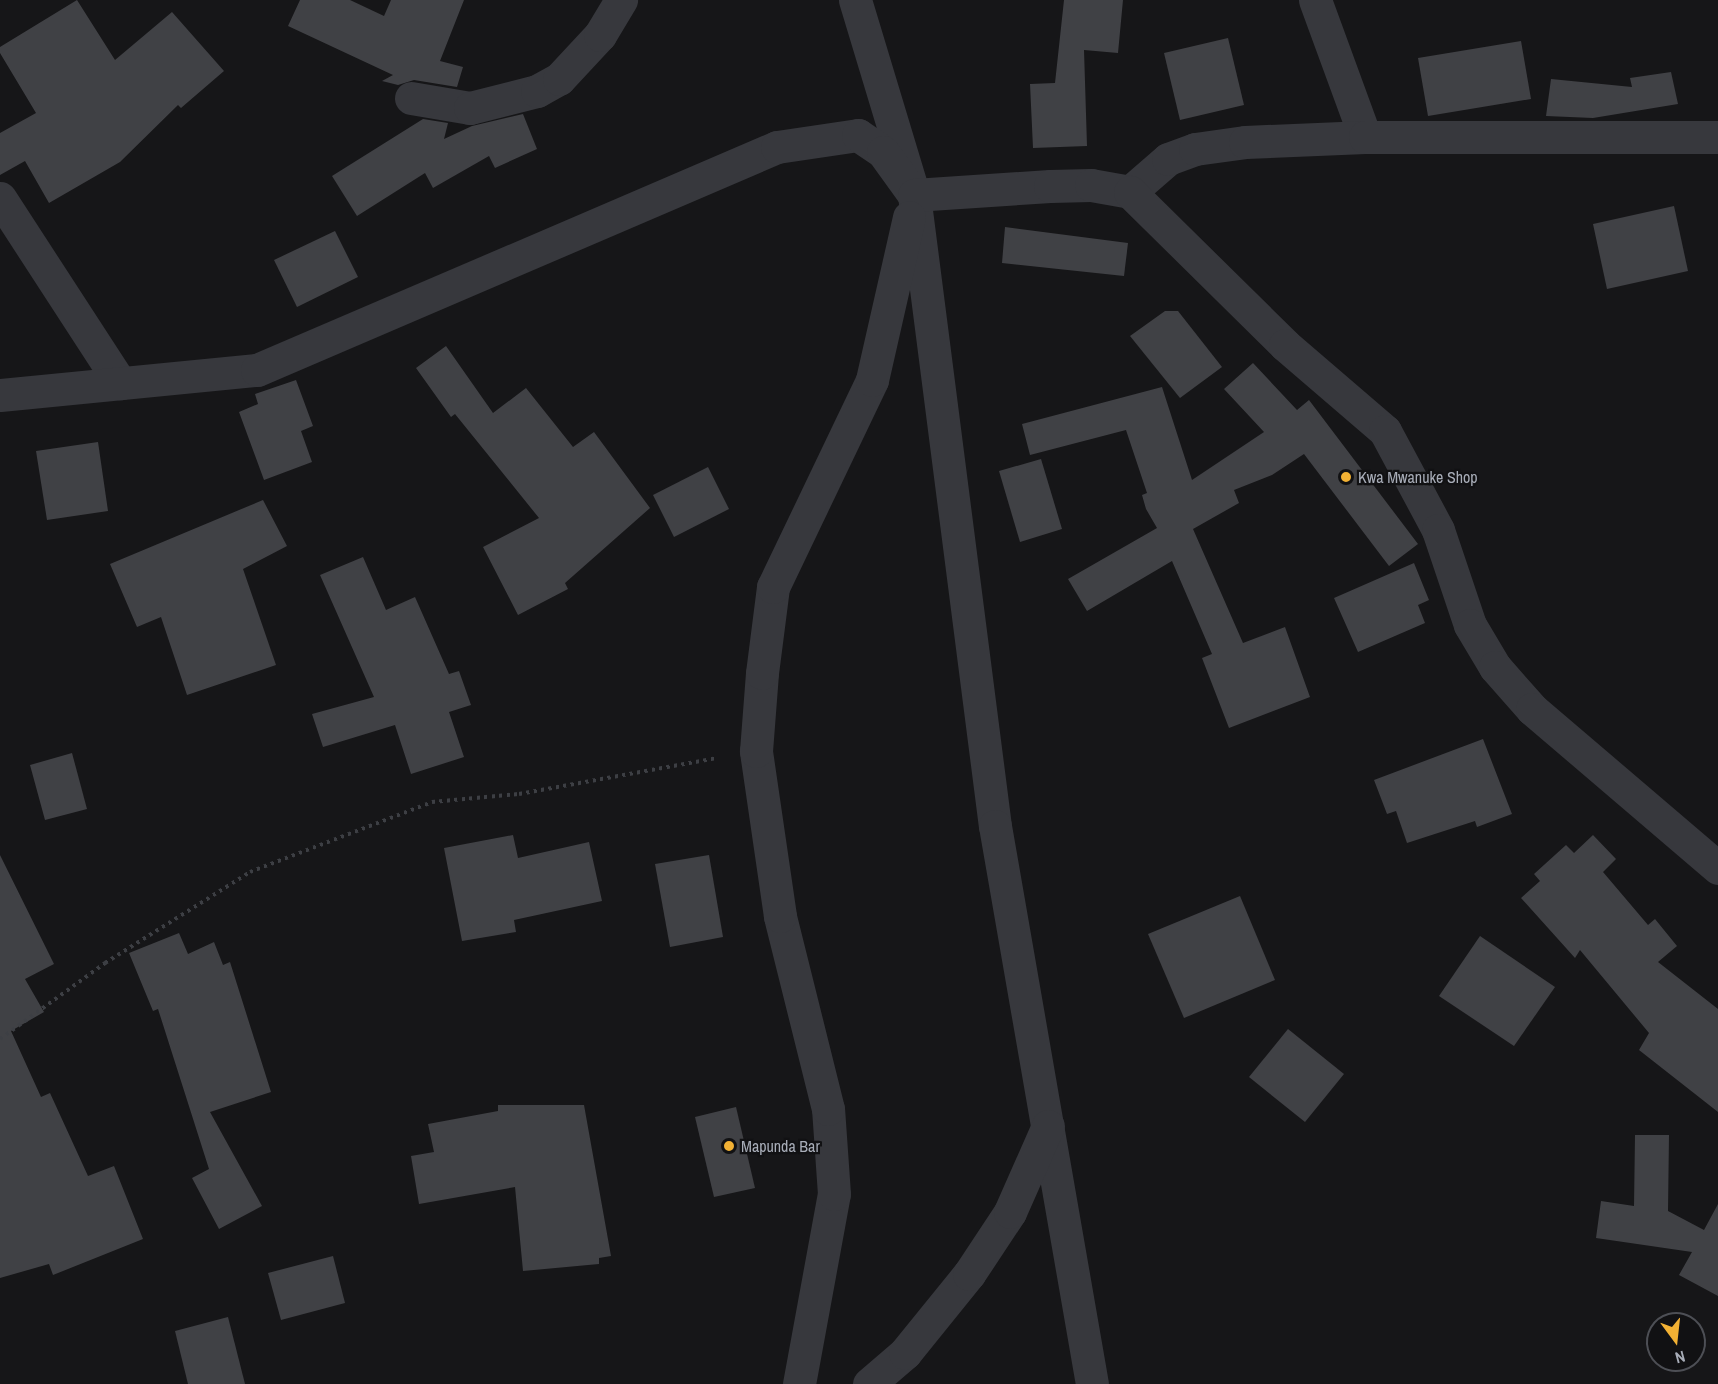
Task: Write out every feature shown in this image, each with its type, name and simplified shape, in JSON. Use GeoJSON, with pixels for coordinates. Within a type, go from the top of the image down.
{"type":"FeatureCollection","features":[{"type":"Feature","properties":{"kind":"street"},"geometry":{"type":"LineString","coordinates":[[411,98],[470,108],[537,91],[559,79],[600,35],[621,0]]}},
{"type":"Feature","properties":{"kind":"street"},"geometry":{"type":"LineString","coordinates":[[855,0],[914,195],[995,826],[1092,1384]]}},
{"type":"Feature","properties":{"kind":"street"},"geometry":{"type":"LineString","coordinates":[[1315,0],[1365,137]]}},
{"type":"Feature","properties":{"kind":"street"},"geometry":{"type":"LineString","coordinates":[[0,395],[257,370],[777,147],[858,135],[883,152],[914,195],[872,380],[773,587],[756,751],[780,916],[828,1109],[834,1194],[799,1384]]}},
{"type":"Feature","properties":{"kind":"street"},"geometry":{"type":"LineString","coordinates":[[1130,192],[1168,159],[1195,149],[1245,142],[1365,137],[1718,137]]}},
{"type":"Feature","properties":{"kind":"street"},"geometry":{"type":"LineString","coordinates":[[914,195],[1091,185],[1130,192],[1286,345],[1385,431],[1438,530],[1470,625],[1495,667],[1532,709],[1718,868]]}},
{"type":"Feature","properties":{"kind":"street"},"geometry":{"type":"LineString","coordinates":[[0,198],[120,383]]}},
{"type":"Feature","properties":{"kind":"street"},"geometry":{"type":"LineString","coordinates":[[869,1384],[905,1353],[969,1274],[1010,1212],[1048,1126]]}},
{"type":"Feature","properties":{"kind":"path"},"geometry":{"type":"LineString","coordinates":[[0,1039],[105,963],[250,872],[432,802],[519,794],[756,751]]}},
{"type":"Feature","properties":{"kind":"building"},"geometry":{"type":"Polygon","coordinates":[[[77,0],[115,60],[172,12],[224,71],[181,108],[178,105],[120,162],[49,203],[25,161],[0,175],[0,133],[36,113],[0,53],[0,47],[77,0]]]}},
{"type":"Feature","properties":{"kind":"building"},"geometry":{"type":"Polygon","coordinates":[[[300,0],[350,0],[384,16],[391,0],[464,0],[440,61],[463,67],[457,87],[414,80],[398,85],[382,81],[393,75],[288,26],[300,0]]]}},
{"type":"Feature","properties":{"kind":"building"},"geometry":{"type":"Polygon","coordinates":[[[1064,0],[1123,0],[1118,53],[1084,50],[1087,146],[1033,148],[1030,84],[1055,83],[1064,0]]]}},
{"type":"Feature","properties":{"kind":"building"},"geometry":{"type":"Polygon","coordinates":[[[1228,38],[1244,105],[1180,120],[1164,53],[1228,38]]]}},
{"type":"Feature","properties":{"kind":"building"},"geometry":{"type":"Polygon","coordinates":[[[1521,41],[1531,99],[1428,116],[1418,58],[1521,41]]]}},
{"type":"Feature","properties":{"kind":"building"},"geometry":{"type":"Polygon","coordinates":[[[1671,72],[1678,104],[1593,118],[1546,116],[1551,79],[1632,87],[1630,78],[1671,72]]]}},
{"type":"Feature","properties":{"kind":"building"},"geometry":{"type":"Polygon","coordinates":[[[523,114],[537,149],[495,168],[489,156],[433,188],[425,173],[357,216],[332,176],[423,119],[448,123],[444,139],[472,126],[523,114]]]}},
{"type":"Feature","properties":{"kind":"building"},"geometry":{"type":"Polygon","coordinates":[[[1674,206],[1688,271],[1607,289],[1593,224],[1674,206]]]}},
{"type":"Feature","properties":{"kind":"building"},"geometry":{"type":"Polygon","coordinates":[[[1005,227],[1128,243],[1124,276],[1002,263],[1005,227]]]}},
{"type":"Feature","properties":{"kind":"building"},"geometry":{"type":"Polygon","coordinates":[[[335,231],[358,277],[297,307],[274,260],[335,231]]]}},
{"type":"Feature","properties":{"kind":"building"},"geometry":{"type":"Polygon","coordinates":[[[1165,311],[1178,311],[1222,367],[1180,398],[1130,336],[1165,311]]]}},
{"type":"Feature","properties":{"kind":"building"},"geometry":{"type":"Polygon","coordinates":[[[446,346],[493,413],[526,388],[573,447],[594,432],[650,508],[565,583],[568,589],[518,615],[483,547],[539,518],[455,414],[451,417],[416,368],[446,346]]]}},
{"type":"Feature","properties":{"kind":"building"},"geometry":{"type":"Polygon","coordinates":[[[1253,363],[1297,410],[1309,400],[1418,544],[1389,566],[1304,454],[1272,475],[1234,490],[1239,503],[1193,529],[1243,643],[1285,627],[1310,697],[1229,728],[1202,658],[1212,654],[1172,561],[1087,611],[1068,579],[1157,528],[1146,509],[1142,495],[1147,493],[1126,430],[1030,455],[1022,424],[1162,387],[1192,480],[1264,432],[1224,389],[1253,363]]]}},
{"type":"Feature","properties":{"kind":"building"},"geometry":{"type":"Polygon","coordinates":[[[296,380],[313,426],[301,431],[312,462],[264,480],[239,412],[258,404],[255,394],[296,380]]]}},
{"type":"Feature","properties":{"kind":"building"},"geometry":{"type":"Polygon","coordinates":[[[98,442],[108,511],[47,520],[36,451],[98,442]]]}},
{"type":"Feature","properties":{"kind":"building"},"geometry":{"type":"Polygon","coordinates":[[[1041,459],[1062,529],[1020,542],[999,471],[1041,459]]]}},
{"type":"Feature","properties":{"kind":"building"},"geometry":{"type":"Polygon","coordinates":[[[708,467],[729,509],[674,537],[653,495],[708,467]]]}},
{"type":"Feature","properties":{"kind":"building"},"geometry":{"type":"Polygon","coordinates":[[[263,500],[287,546],[243,569],[276,665],[187,695],[161,617],[137,627],[110,564],[263,500]]]}},
{"type":"Feature","properties":{"kind":"building"},"geometry":{"type":"Polygon","coordinates":[[[363,557],[386,610],[415,597],[449,674],[459,671],[471,705],[449,712],[464,757],[411,774],[395,725],[323,747],[312,714],[374,697],[320,575],[363,557]]]}},
{"type":"Feature","properties":{"kind":"building"},"geometry":{"type":"Polygon","coordinates":[[[1414,563],[1429,600],[1418,605],[1425,623],[1358,652],[1334,598],[1414,563]]]}},
{"type":"Feature","properties":{"kind":"building"},"geometry":{"type":"Polygon","coordinates":[[[1483,739],[1512,814],[1477,827],[1475,821],[1407,843],[1396,811],[1387,814],[1374,780],[1483,739]]]}},
{"type":"Feature","properties":{"kind":"building"},"geometry":{"type":"Polygon","coordinates":[[[72,753],[87,809],[45,820],[30,765],[72,753]]]}},
{"type":"Feature","properties":{"kind":"building"},"geometry":{"type":"Polygon","coordinates":[[[513,835],[518,858],[589,842],[602,901],[514,920],[516,932],[462,941],[444,848],[513,835]]]}},
{"type":"Feature","properties":{"kind":"building"},"geometry":{"type":"Polygon","coordinates":[[[1593,835],[1616,859],[1603,872],[1648,925],[1655,919],[1677,946],[1658,962],[1718,1009],[1718,1112],[1639,1050],[1649,1033],[1580,950],[1575,958],[1521,898],[1540,881],[1534,874],[1566,845],[1574,853],[1593,835]]]}},
{"type":"Feature","properties":{"kind":"building"},"geometry":{"type":"Polygon","coordinates":[[[0,855],[54,964],[25,979],[44,1012],[11,1031],[41,1097],[50,1093],[88,1176],[114,1166],[143,1239],[53,1275],[49,1264],[0,1278],[0,855]]]}},
{"type":"Feature","properties":{"kind":"building"},"geometry":{"type":"Polygon","coordinates":[[[709,855],[723,937],[670,947],[655,864],[709,855]]]}},
{"type":"Feature","properties":{"kind":"building"},"geometry":{"type":"Polygon","coordinates":[[[1240,896],[1275,980],[1184,1018],[1148,934],[1240,896]]]}},
{"type":"Feature","properties":{"kind":"building"},"geometry":{"type":"Polygon","coordinates":[[[179,933],[188,954],[214,942],[223,965],[230,962],[271,1092],[210,1112],[262,1206],[219,1229],[192,1178],[209,1169],[158,1009],[153,1011],[129,953],[179,933]]]}},
{"type":"Feature","properties":{"kind":"building"},"geometry":{"type":"Polygon","coordinates":[[[1480,936],[1555,987],[1514,1046],[1439,996],[1480,936]]]}},
{"type":"Feature","properties":{"kind":"building"},"geometry":{"type":"Polygon","coordinates":[[[1288,1029],[1344,1074],[1305,1122],[1249,1077],[1288,1029]]]}},
{"type":"Feature","properties":{"kind":"building"},"geometry":{"type":"Polygon","coordinates":[[[498,1105],[584,1105],[611,1256],[599,1258],[599,1264],[523,1271],[515,1187],[419,1204],[411,1156],[434,1152],[428,1124],[498,1111],[498,1105]]]}},
{"type":"Feature","properties":{"kind":"building"},"geometry":{"type":"Polygon","coordinates":[[[736,1107],[755,1188],[714,1197],[695,1117],[736,1107]]]}},
{"type":"Feature","properties":{"kind":"building"},"geometry":{"type":"Polygon","coordinates":[[[1635,1135],[1669,1135],[1668,1211],[1704,1230],[1718,1204],[1718,1296],[1679,1275],[1692,1252],[1596,1238],[1601,1201],[1634,1206],[1635,1135]]]}},
{"type":"Feature","properties":{"kind":"building"},"geometry":{"type":"Polygon","coordinates":[[[333,1256],[345,1303],[281,1320],[268,1273],[333,1256]]]}},
{"type":"Feature","properties":{"kind":"building"},"geometry":{"type":"Polygon","coordinates":[[[228,1317],[245,1384],[188,1384],[175,1331],[228,1317]]]}},
{"type":"Feature","properties":{"kind":"place","name":"Kwa Mwanuke Shop"},"geometry":{"type":"Point","coordinates":[1346,477]}},
{"type":"Feature","properties":{"kind":"place","name":"Mapunda Bar"},"geometry":{"type":"Point","coordinates":[729,1146]}}]}
